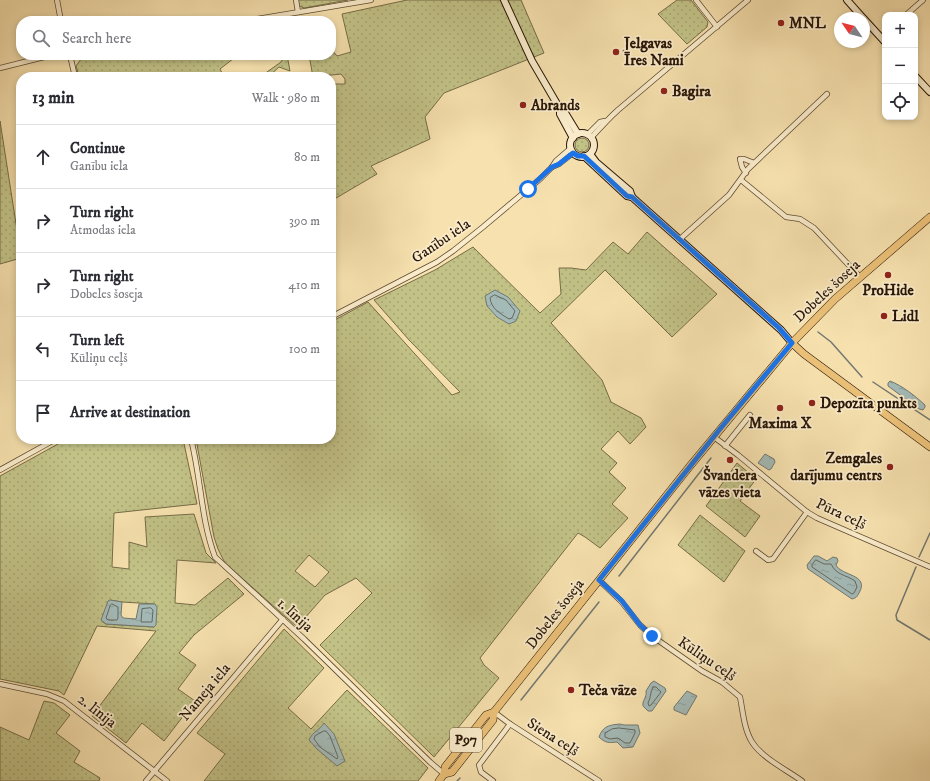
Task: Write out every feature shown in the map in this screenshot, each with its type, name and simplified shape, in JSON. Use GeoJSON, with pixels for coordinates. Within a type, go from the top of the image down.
{"type":"FeatureCollection","features":[{"type":"Feature","properties":{"kind":"main road"},"geometry":{"type":"LineString","coordinates":[[504,0],[532,61],[560,109],[560,114],[575,136]]}},
{"type":"Feature","properties":{"kind":"main road"},"geometry":{"type":"LineString","coordinates":[[847,0],[858,12]]}},
{"type":"Feature","properties":{"kind":"main road"},"geometry":{"type":"LineString","coordinates":[[870,24],[882,36]]}},
{"type":"Feature","properties":{"kind":"main road"},"geometry":{"type":"LineString","coordinates":[[918,79],[930,92]]}},
{"type":"Feature","properties":{"kind":"main road"},"geometry":{"type":"LineString","coordinates":[[575,136],[589,136],[593,141],[593,148],[587,155],[578,156],[572,151],[571,143],[575,136]]}},
{"type":"Feature","properties":{"kind":"main road"},"geometry":{"type":"LineString","coordinates":[[587,155],[627,196],[632,197],[781,330],[804,354],[930,447]]}},
{"type":"Feature","properties":{"kind":"main road","name":"Dobeles šoseja"},"geometry":{"type":"LineString","coordinates":[[439,781],[444,774],[445,767],[486,715],[494,712],[714,437],[792,343],[860,277],[930,217]]}},
{"type":"Feature","properties":{"kind":"street"},"geometry":{"type":"LineString","coordinates":[[57,0],[61,16]]}},
{"type":"Feature","properties":{"kind":"street"},"geometry":{"type":"LineString","coordinates":[[296,0],[298,12]]}},
{"type":"Feature","properties":{"kind":"street"},"geometry":{"type":"LineString","coordinates":[[275,16],[371,0]]}},
{"type":"Feature","properties":{"kind":"street"},"geometry":{"type":"LineString","coordinates":[[696,0],[717,27]]}},
{"type":"Feature","properties":{"kind":"street"},"geometry":{"type":"LineString","coordinates":[[589,136],[748,0]]}},
{"type":"Feature","properties":{"kind":"street"},"geometry":{"type":"LineString","coordinates":[[909,12],[923,0]]}},
{"type":"Feature","properties":{"kind":"street"},"geometry":{"type":"LineString","coordinates":[[0,68],[32,60]]}},
{"type":"Feature","properties":{"kind":"street"},"geometry":{"type":"LineString","coordinates":[[71,60],[74,72]]}},
{"type":"Feature","properties":{"kind":"street"},"geometry":{"type":"LineString","coordinates":[[679,240],[729,195],[754,163],[827,94]]}},
{"type":"Feature","properties":{"kind":"street","name":"Ganību iela"},"geometry":{"type":"LineString","coordinates":[[336,314],[445,257],[483,227],[552,167],[556,161],[572,151]]}},
{"type":"Feature","properties":{"kind":"street"},"geometry":{"type":"LineString","coordinates":[[746,173],[742,167],[740,159],[754,163]]}},
{"type":"Feature","properties":{"kind":"street"},"geometry":{"type":"LineString","coordinates":[[741,180],[786,217],[800,219],[814,228],[860,277]]}},
{"type":"Feature","properties":{"kind":"street"},"geometry":{"type":"LineString","coordinates":[[724,446],[750,415]]}},
{"type":"Feature","properties":{"kind":"street","name":"Pūra ceļš"},"geometry":{"type":"LineString","coordinates":[[714,437],[807,512],[817,518],[930,567]]}},
{"type":"Feature","properties":{"kind":"street"},"geometry":{"type":"LineString","coordinates":[[0,470],[47,444]]}},
{"type":"Feature","properties":{"kind":"street","name":"1. līnija"},"geometry":{"type":"LineString","coordinates":[[192,444],[210,544],[216,557],[444,774]]}},
{"type":"Feature","properties":{"kind":"street"},"geometry":{"type":"LineString","coordinates":[[756,551],[768,560],[773,559],[807,512]]}},
{"type":"Feature","properties":{"kind":"street","name":"Kūliņu ceļš"},"geometry":{"type":"LineString","coordinates":[[599,580],[622,601],[640,625],[652,636],[702,671],[727,686],[740,697],[746,726],[752,742],[767,757],[802,781]]}},
{"type":"Feature","properties":{"kind":"street","name":"Nameja iela"},"geometry":{"type":"LineString","coordinates":[[146,781],[283,620]]}},
{"type":"Feature","properties":{"kind":"street","name":"2. līnija"},"geometry":{"type":"LineString","coordinates":[[0,684],[47,694],[64,701],[167,781]]}},
{"type":"Feature","properties":{"kind":"street","name":"Siena ceļš"},"geometry":{"type":"LineString","coordinates":[[494,712],[510,724],[600,781]]}},
{"type":"Feature","properties":{"kind":"street"},"geometry":{"type":"LineString","coordinates":[[493,781],[480,772],[479,765],[510,724]]}},
{"type":"Feature","properties":{"kind":"green space"},"geometry":{"type":"Polygon","coordinates":[[[298,0],[348,0],[304,8],[299,6],[298,0]]]}},
{"type":"Feature","properties":{"kind":"green space"},"geometry":{"type":"Polygon","coordinates":[[[407,0],[521,0],[544,53],[444,93],[425,117],[430,139],[371,166],[377,174],[336,198],[336,84],[345,84],[345,79],[341,74],[336,75],[336,72],[312,72],[310,60],[336,60],[336,55],[337,56],[351,52],[342,14],[407,0]]]}},
{"type":"Feature","properties":{"kind":"green space"},"geometry":{"type":"Polygon","coordinates":[[[677,0],[691,0],[708,22],[707,27],[687,44],[658,14],[677,0]]]}},
{"type":"Feature","properties":{"kind":"green space"},"geometry":{"type":"Polygon","coordinates":[[[80,60],[232,60],[220,69],[222,72],[78,72],[76,66],[80,60]]]}},
{"type":"Feature","properties":{"kind":"green space"},"geometry":{"type":"Polygon","coordinates":[[[282,60],[288,60],[290,71],[279,67],[274,72],[267,72],[282,60]]]}},
{"type":"Feature","properties":{"kind":"green space"},"geometry":{"type":"Polygon","coordinates":[[[0,121],[16,224],[16,259],[0,264],[0,121]]]}},
{"type":"Feature","properties":{"kind":"green space"},"geometry":{"type":"Polygon","coordinates":[[[579,138],[585,138],[589,142],[589,148],[585,152],[579,152],[575,148],[575,142],[579,138]]]}},
{"type":"Feature","properties":{"kind":"green space"},"geometry":{"type":"Polygon","coordinates":[[[647,232],[717,294],[672,337],[605,270],[551,323],[602,380],[611,402],[641,418],[646,427],[630,444],[618,431],[601,449],[617,463],[609,472],[626,488],[612,504],[628,518],[600,548],[578,533],[480,658],[484,665],[499,678],[434,757],[320,645],[372,593],[356,578],[325,595],[297,627],[225,563],[214,537],[197,444],[336,444],[336,319],[368,302],[452,395],[460,392],[409,340],[374,300],[435,270],[473,247],[540,313],[561,294],[559,268],[586,270],[613,242],[628,254],[647,232]],[[309,555],[295,571],[315,587],[329,572],[309,555]]]}},
{"type":"Feature","properties":{"kind":"green space"},"geometry":{"type":"Polygon","coordinates":[[[58,444],[184,444],[197,504],[114,513],[112,567],[129,569],[129,542],[147,547],[145,517],[194,514],[206,553],[216,563],[177,560],[175,603],[195,605],[228,578],[244,594],[194,635],[179,653],[196,665],[178,689],[195,701],[164,741],[142,723],[126,743],[92,716],[156,631],[97,626],[64,695],[59,691],[0,679],[0,476],[58,444]],[[110,600],[103,622],[106,624],[154,627],[155,604],[110,600]]]}},
{"type":"Feature","properties":{"kind":"green space"},"geometry":{"type":"Polygon","coordinates":[[[737,463],[756,479],[740,501],[760,516],[745,537],[706,506],[737,463]]]}},
{"type":"Feature","properties":{"kind":"green space"},"geometry":{"type":"Polygon","coordinates":[[[700,515],[745,551],[724,582],[678,545],[700,515]]]}},
{"type":"Feature","properties":{"kind":"green space"},"geometry":{"type":"Polygon","coordinates":[[[284,629],[324,668],[288,708],[311,729],[347,690],[428,768],[418,781],[204,781],[225,754],[197,733],[284,629]]]}},
{"type":"Feature","properties":{"kind":"green space"},"geometry":{"type":"Polygon","coordinates":[[[44,701],[54,703],[70,715],[56,733],[80,751],[74,762],[100,778],[99,781],[0,781],[0,727],[29,740],[44,701]]]}},
{"type":"Feature","properties":{"kind":"water"},"geometry":{"type":"Polygon","coordinates":[[[495,290],[508,297],[520,311],[516,321],[509,324],[497,317],[487,306],[485,296],[495,290]]]}},
{"type":"Feature","properties":{"kind":"water"},"geometry":{"type":"Polygon","coordinates":[[[890,381],[904,388],[925,405],[923,410],[919,409],[888,386],[890,381]]]}},
{"type":"Feature","properties":{"kind":"water"},"geometry":{"type":"Polygon","coordinates":[[[765,454],[774,459],[775,462],[769,470],[758,463],[765,454]]]}},
{"type":"Feature","properties":{"kind":"water"},"geometry":{"type":"Polygon","coordinates":[[[814,556],[818,556],[827,561],[833,557],[837,558],[838,561],[836,565],[839,569],[854,576],[861,582],[861,587],[857,596],[852,599],[808,569],[807,565],[814,556]]]}},
{"type":"Feature","properties":{"kind":"water"},"geometry":{"type":"Polygon","coordinates":[[[108,601],[122,602],[121,615],[123,618],[136,619],[139,604],[155,604],[157,607],[156,625],[154,627],[106,624],[101,620],[108,601]]]}},
{"type":"Feature","properties":{"kind":"water"},"geometry":{"type":"Polygon","coordinates":[[[654,681],[665,688],[666,691],[652,711],[648,711],[643,706],[643,702],[646,691],[654,681]]]}},
{"type":"Feature","properties":{"kind":"water"},"geometry":{"type":"Polygon","coordinates":[[[687,691],[697,696],[686,715],[674,710],[674,707],[687,691]]]}},
{"type":"Feature","properties":{"kind":"water"},"geometry":{"type":"Polygon","coordinates":[[[324,723],[334,734],[345,761],[337,766],[309,740],[324,723]]]}},
{"type":"Feature","properties":{"kind":"water"},"geometry":{"type":"Polygon","coordinates":[[[620,724],[638,725],[640,733],[633,747],[623,748],[617,742],[607,742],[599,737],[602,730],[605,728],[620,724]]]}},
{"type":"Feature","properties":{"kind":"waterway"},"geometry":{"type":"LineString","coordinates":[[818,332],[831,342],[862,377]]}},
{"type":"Feature","properties":{"kind":"waterway"},"geometry":{"type":"LineString","coordinates":[[873,382],[930,420]]}},
{"type":"Feature","properties":{"kind":"waterway"},"geometry":{"type":"LineString","coordinates":[[619,576],[711,458]]}},
{"type":"Feature","properties":{"kind":"waterway"},"geometry":{"type":"LineString","coordinates":[[919,557],[930,533]]}},
{"type":"Feature","properties":{"kind":"waterway"},"geometry":{"type":"LineString","coordinates":[[916,567],[896,615],[897,620],[930,640]]}},
{"type":"Feature","properties":{"kind":"waterway"},"geometry":{"type":"LineString","coordinates":[[521,700],[599,602]]}},
{"type":"Feature","properties":{"kind":"waterway"},"geometry":{"type":"LineString","coordinates":[[457,781],[460,778]]}},
{"type":"Feature","properties":{"kind":"place","name":"MNL"},"geometry":{"type":"Point","coordinates":[781,23]}},
{"type":"Feature","properties":{"kind":"place","name":"Jelgavas Īres Nami"},"geometry":{"type":"Point","coordinates":[616,52]}},
{"type":"Feature","properties":{"kind":"place","name":"Bagira"},"geometry":{"type":"Point","coordinates":[664,91]}},
{"type":"Feature","properties":{"kind":"place","name":"Abrands"},"geometry":{"type":"Point","coordinates":[523,105]}},
{"type":"Feature","properties":{"kind":"place","name":"ProHide"},"geometry":{"type":"Point","coordinates":[888,275]}},
{"type":"Feature","properties":{"kind":"place","name":"Lidl"},"geometry":{"type":"Point","coordinates":[884,316]}},
{"type":"Feature","properties":{"kind":"place","name":"Depozīta punkts"},"geometry":{"type":"Point","coordinates":[812,403]}},
{"type":"Feature","properties":{"kind":"place","name":"Maxima X"},"geometry":{"type":"Point","coordinates":[780,408]}},
{"type":"Feature","properties":{"kind":"place","name":"Švandera vāzes vieta"},"geometry":{"type":"Point","coordinates":[730,460]}},
{"type":"Feature","properties":{"kind":"place","name":"Zemgales darījumu centrs"},"geometry":{"type":"Point","coordinates":[890,467]}},
{"type":"Feature","properties":{"kind":"place","name":"Teča vāze"},"geometry":{"type":"Point","coordinates":[571,690]}},
{"type":"Feature","properties":{"kind":"route"},"geometry":{"type":"LineString","coordinates":[[528,189],[552,167],[559,164],[573,153],[581,157],[584,156],[627,196],[632,197],[779,328],[792,343],[720,429],[599,580],[622,601],[640,625],[652,636]]}}]}
